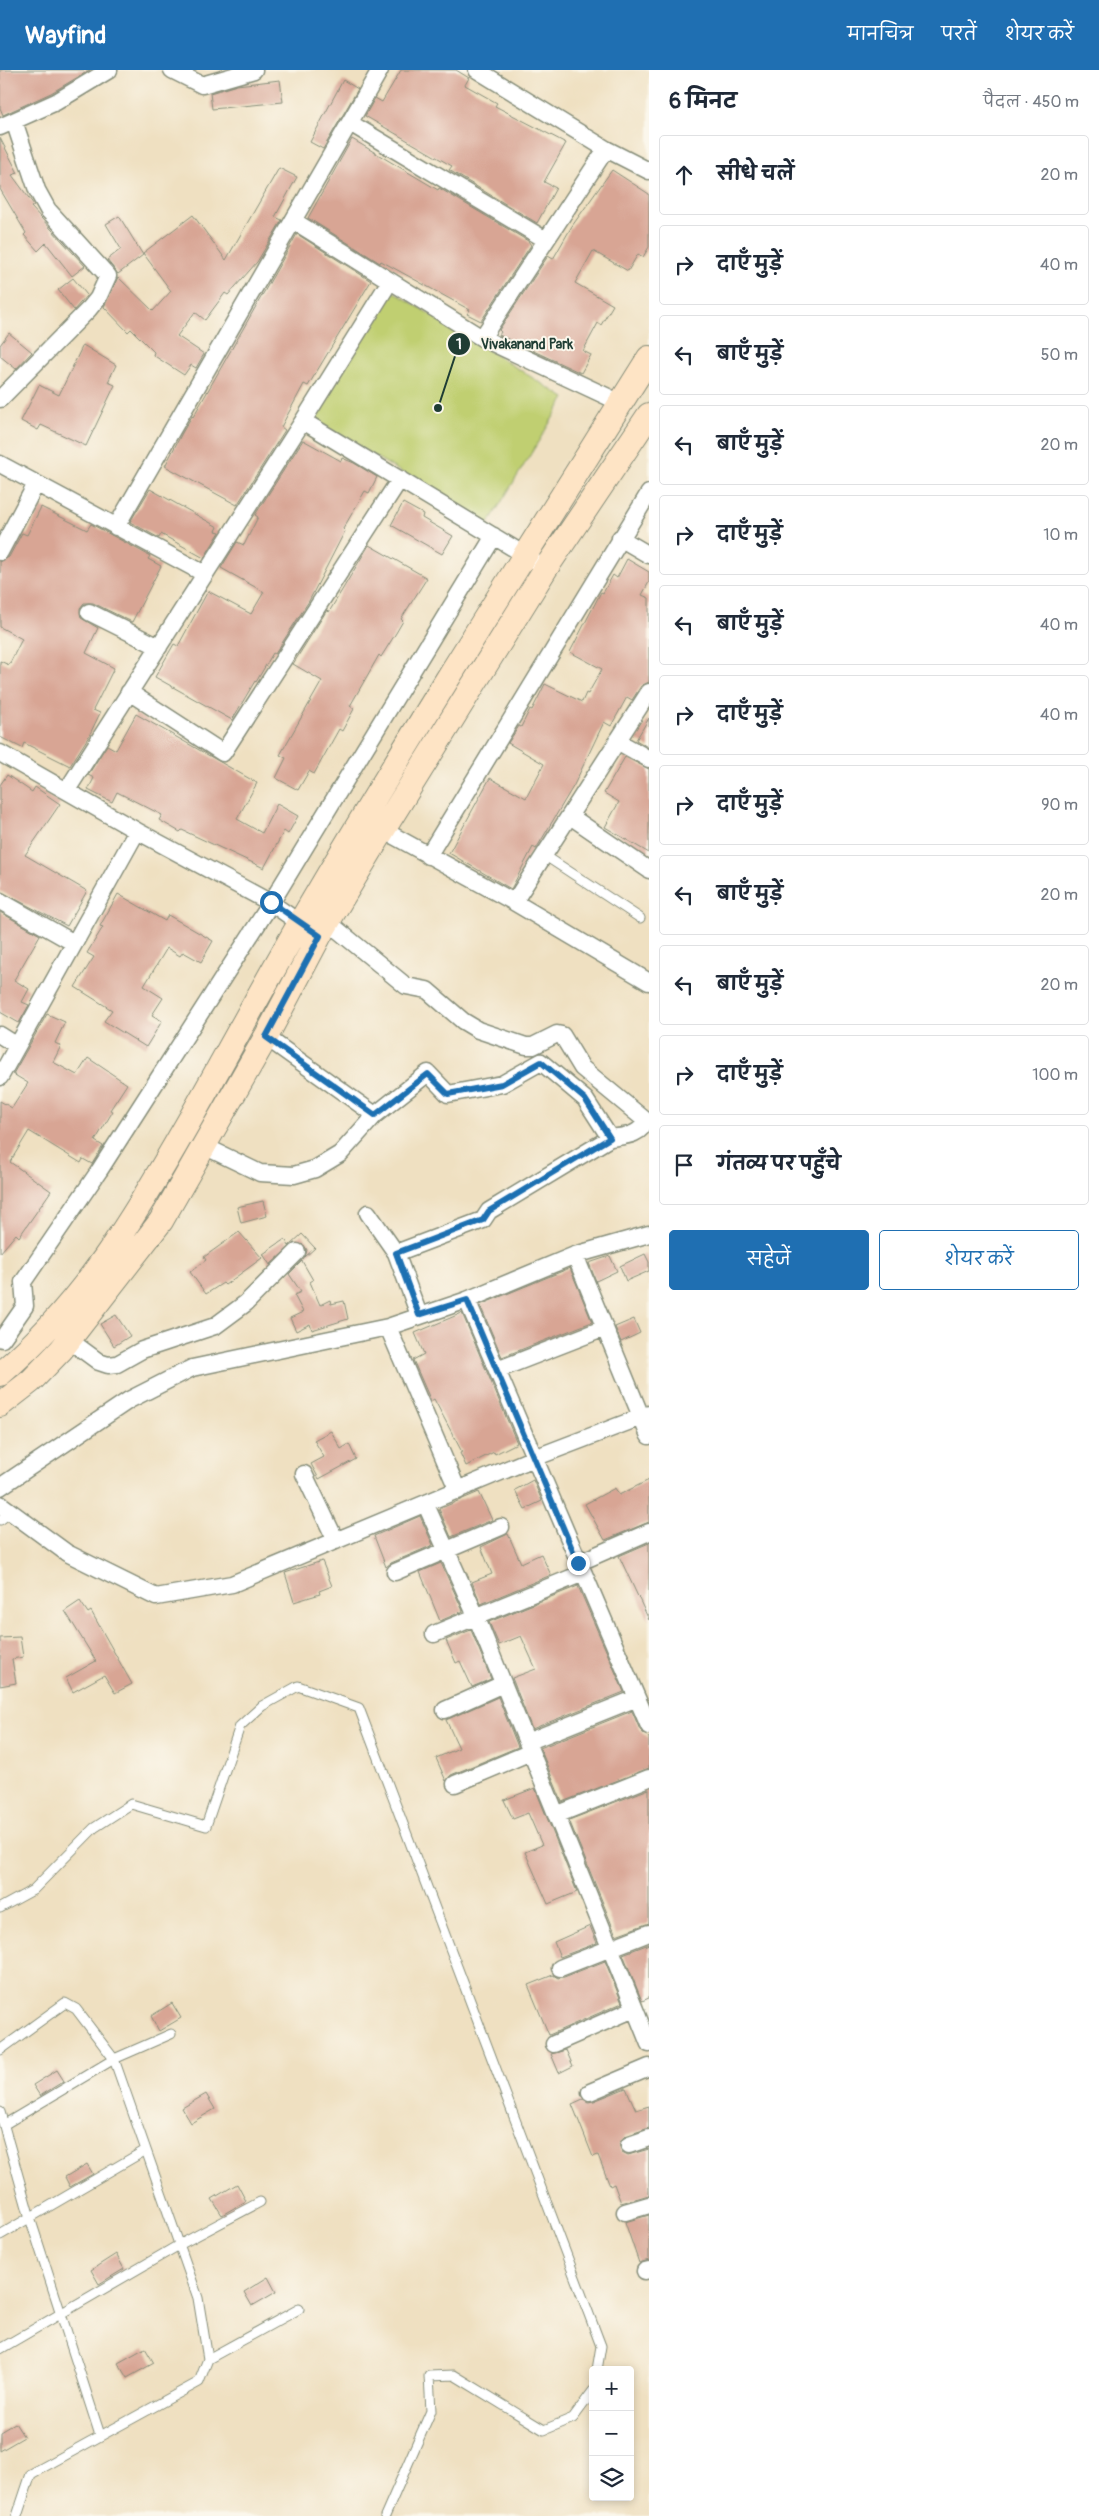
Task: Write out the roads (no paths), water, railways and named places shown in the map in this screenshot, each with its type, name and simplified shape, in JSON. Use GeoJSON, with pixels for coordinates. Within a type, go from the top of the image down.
{"type":"FeatureCollection","features":[{"type":"Feature","properties":{"kind":"main road"},"geometry":{"type":"LineString","coordinates":[[8,1368],[96,1273],[118,1240],[150,1189],[300,923],[525,555],[649,358]]}},
{"type":"Feature","properties":{"kind":"main road"},"geometry":{"type":"LineString","coordinates":[[0,1405],[31,1381],[69,1340],[161,1221],[266,1037],[324,929],[383,830],[546,568],[649,414]]}},
{"type":"Feature","properties":{"kind":"street"},"geometry":{"type":"LineString","coordinates":[[0,399],[89,309],[98,298],[108,276],[48,210],[36,190],[7,124],[56,102],[109,70]]}},
{"type":"Feature","properties":{"kind":"street"},"geometry":{"type":"LineString","coordinates":[[172,70],[202,85],[254,70]]}},
{"type":"Feature","properties":{"kind":"street"},"geometry":{"type":"LineString","coordinates":[[116,527],[380,70]]}},
{"type":"Feature","properties":{"kind":"street"},"geometry":{"type":"LineString","coordinates":[[477,70],[606,148],[649,171]]}},
{"type":"Feature","properties":{"kind":"street"},"geometry":{"type":"LineString","coordinates":[[350,123],[546,240]]}},
{"type":"Feature","properties":{"kind":"street"},"geometry":{"type":"LineString","coordinates":[[482,338],[606,148]]}},
{"type":"Feature","properties":{"kind":"street"},"geometry":{"type":"LineString","coordinates":[[294,221],[482,338],[621,403]]}},
{"type":"Feature","properties":{"kind":"street"},"geometry":{"type":"LineString","coordinates":[[67,790],[303,421],[390,281]]}},
{"type":"Feature","properties":{"kind":"street"},"geometry":{"type":"LineString","coordinates":[[303,421],[546,568]]}},
{"type":"Feature","properties":{"kind":"street"},"geometry":{"type":"LineString","coordinates":[[0,464],[205,574]]}},
{"type":"Feature","properties":{"kind":"street"},"geometry":{"type":"LineString","coordinates":[[130,692],[223,753],[400,479]]}},
{"type":"Feature","properties":{"kind":"street"},"geometry":{"type":"LineString","coordinates":[[0,552],[36,484]]}},
{"type":"Feature","properties":{"kind":"street"},"geometry":{"type":"LineString","coordinates":[[428,856],[649,493]]}},
{"type":"Feature","properties":{"kind":"street"},"geometry":{"type":"LineString","coordinates":[[8,1368],[1,1339],[25,1306],[23,1282],[99,1172],[271,902],[494,536]]}},
{"type":"Feature","properties":{"kind":"street"},"geometry":{"type":"LineString","coordinates":[[620,538],[649,555]]}},
{"type":"Feature","properties":{"kind":"street"},"geometry":{"type":"LineString","coordinates":[[89,612],[159,647]]}},
{"type":"Feature","properties":{"kind":"street"},"geometry":{"type":"LineString","coordinates":[[514,902],[649,692]]}},
{"type":"Feature","properties":{"kind":"street"},"geometry":{"type":"LineString","coordinates":[[617,741],[649,759]]}},
{"type":"Feature","properties":{"kind":"street"},"geometry":{"type":"LineString","coordinates":[[0,753],[137,831],[271,902],[300,923],[324,929],[406,986],[420,987],[427,990],[463,1021],[478,1030],[526,1046],[533,1046],[557,1034],[562,1035],[582,1068],[645,1120],[640,1130],[634,1134],[610,1138],[489,1211],[483,1220],[396,1253]]}},
{"type":"Feature","properties":{"kind":"street"},"geometry":{"type":"LineString","coordinates":[[570,816],[649,870]]}},
{"type":"Feature","properties":{"kind":"street"},"geometry":{"type":"LineString","coordinates":[[383,830],[514,902],[649,982]]}},
{"type":"Feature","properties":{"kind":"street"},"geometry":{"type":"LineString","coordinates":[[0,1077],[16,1045],[137,831]]}},
{"type":"Feature","properties":{"kind":"street"},"geometry":{"type":"LineString","coordinates":[[0,902],[74,943]]}},
{"type":"Feature","properties":{"kind":"street"},"geometry":{"type":"LineString","coordinates":[[0,1035],[16,1045]]}},
{"type":"Feature","properties":{"kind":"street"},"geometry":{"type":"LineString","coordinates":[[266,1037],[375,1115]]}},
{"type":"Feature","properties":{"kind":"street"},"geometry":{"type":"LineString","coordinates":[[204,1146],[260,1174],[294,1175],[329,1162],[340,1154],[375,1115],[428,1074],[448,1094],[502,1084],[541,1062],[585,1099],[610,1138]]}},
{"type":"Feature","properties":{"kind":"street"},"geometry":{"type":"LineString","coordinates":[[368,1214],[396,1253],[419,1315]]}},
{"type":"Feature","properties":{"kind":"street"},"geometry":{"type":"LineString","coordinates":[[0,1487],[129,1400],[192,1368],[388,1327],[467,1300],[576,1255],[649,1234]]}},
{"type":"Feature","properties":{"kind":"street"},"geometry":{"type":"LineString","coordinates":[[69,1340],[99,1362],[108,1365],[117,1364],[142,1350],[215,1326],[246,1303],[297,1252]]}},
{"type":"Feature","properties":{"kind":"street"},"geometry":{"type":"LineString","coordinates":[[576,1255],[605,1328],[645,1416],[649,1436]]}},
{"type":"Feature","properties":{"kind":"street"},"geometry":{"type":"LineString","coordinates":[[467,1300],[649,1726]]}},
{"type":"Feature","properties":{"kind":"street"},"geometry":{"type":"LineString","coordinates":[[388,1327],[458,1491]]}},
{"type":"Feature","properties":{"kind":"street"},"geometry":{"type":"LineString","coordinates":[[496,1370],[605,1328]]}},
{"type":"Feature","properties":{"kind":"street"},"geometry":{"type":"LineString","coordinates":[[4,1512],[67,1553],[156,1597],[232,1584],[426,1505],[534,1458],[645,1416]]}},
{"type":"Feature","properties":{"kind":"street"},"geometry":{"type":"LineString","coordinates":[[304,1474],[336,1541]]}},
{"type":"Feature","properties":{"kind":"street"},"geometry":{"type":"LineString","coordinates":[[426,1505],[476,1616],[610,1948],[640,2011],[649,2044]]}},
{"type":"Feature","properties":{"kind":"street"},"geometry":{"type":"LineString","coordinates":[[395,1572],[501,1527]]}},
{"type":"Feature","properties":{"kind":"street"},"geometry":{"type":"LineString","coordinates":[[434,1634],[580,1568],[649,1532]]}},
{"type":"Feature","properties":{"kind":"street"},"geometry":{"type":"LineString","coordinates":[[445,1710],[503,1684]]}},
{"type":"Feature","properties":{"kind":"street"},"geometry":{"type":"LineString","coordinates":[[455,1784],[529,1747],[637,1698]]}},
{"type":"Feature","properties":{"kind":"street"},"geometry":{"type":"LineString","coordinates":[[556,1815],[649,1778]]}},
{"type":"Feature","properties":{"kind":"street"},"geometry":{"type":"LineString","coordinates":[[560,1968],[649,1933]]}},
{"type":"Feature","properties":{"kind":"street"},"geometry":{"type":"LineString","coordinates":[[554,2044],[640,2011]]}},
{"type":"Feature","properties":{"kind":"street"},"geometry":{"type":"LineString","coordinates":[[590,2092],[649,2067]]}},
{"type":"Feature","properties":{"kind":"street"},"geometry":{"type":"LineString","coordinates":[[629,2145],[649,2138]]}},
{"type":"Feature","properties":{"kind":"street"},"geometry":{"type":"LineString","coordinates":[[626,2212],[649,2205]]}},
{"type":"Feature","properties":{"kind":"lane"},"geometry":{"type":"LineString","coordinates":[[544,856],[640,918]]}},
{"type":"Feature","properties":{"kind":"lane"},"geometry":{"type":"LineString","coordinates":[[0,1908],[33,1890],[94,1828],[131,1804],[206,1826],[240,1726],[262,1706],[298,1686],[360,1708],[601,2346],[598,2366]]}},
{"type":"Feature","properties":{"kind":"lane"},"geometry":{"type":"LineString","coordinates":[[0,2050],[65,2003],[76,2009],[114,2058],[198,2298],[208,2359],[199,2382],[32,2474],[16,2516]]}},
{"type":"Feature","properties":{"kind":"lane"},"geometry":{"type":"LineString","coordinates":[[5,2124],[114,2058],[171,2034]]}},
{"type":"Feature","properties":{"kind":"lane"},"geometry":{"type":"LineString","coordinates":[[0,2112],[5,2124],[30,2218],[62,2312],[100,2435]]}},
{"type":"Feature","properties":{"kind":"lane"},"geometry":{"type":"LineString","coordinates":[[0,2235],[146,2150]]}},
{"type":"Feature","properties":{"kind":"lane"},"geometry":{"type":"LineString","coordinates":[[0,2350],[179,2245],[260,2202]]}},
{"type":"Feature","properties":{"kind":"lane"},"geometry":{"type":"LineString","coordinates":[[208,2359],[299,2309]]}},
{"type":"Feature","properties":{"kind":"lane"},"geometry":{"type":"LineString","coordinates":[[384,2516],[431,2410],[429,2376],[454,2375],[544,2430],[573,2418],[589,2397]]}},
{"type":"Feature","properties":{"kind":"place","name":"Vivakanand Park"},"geometry":{"type":"Point","coordinates":[438,408]}}]}
